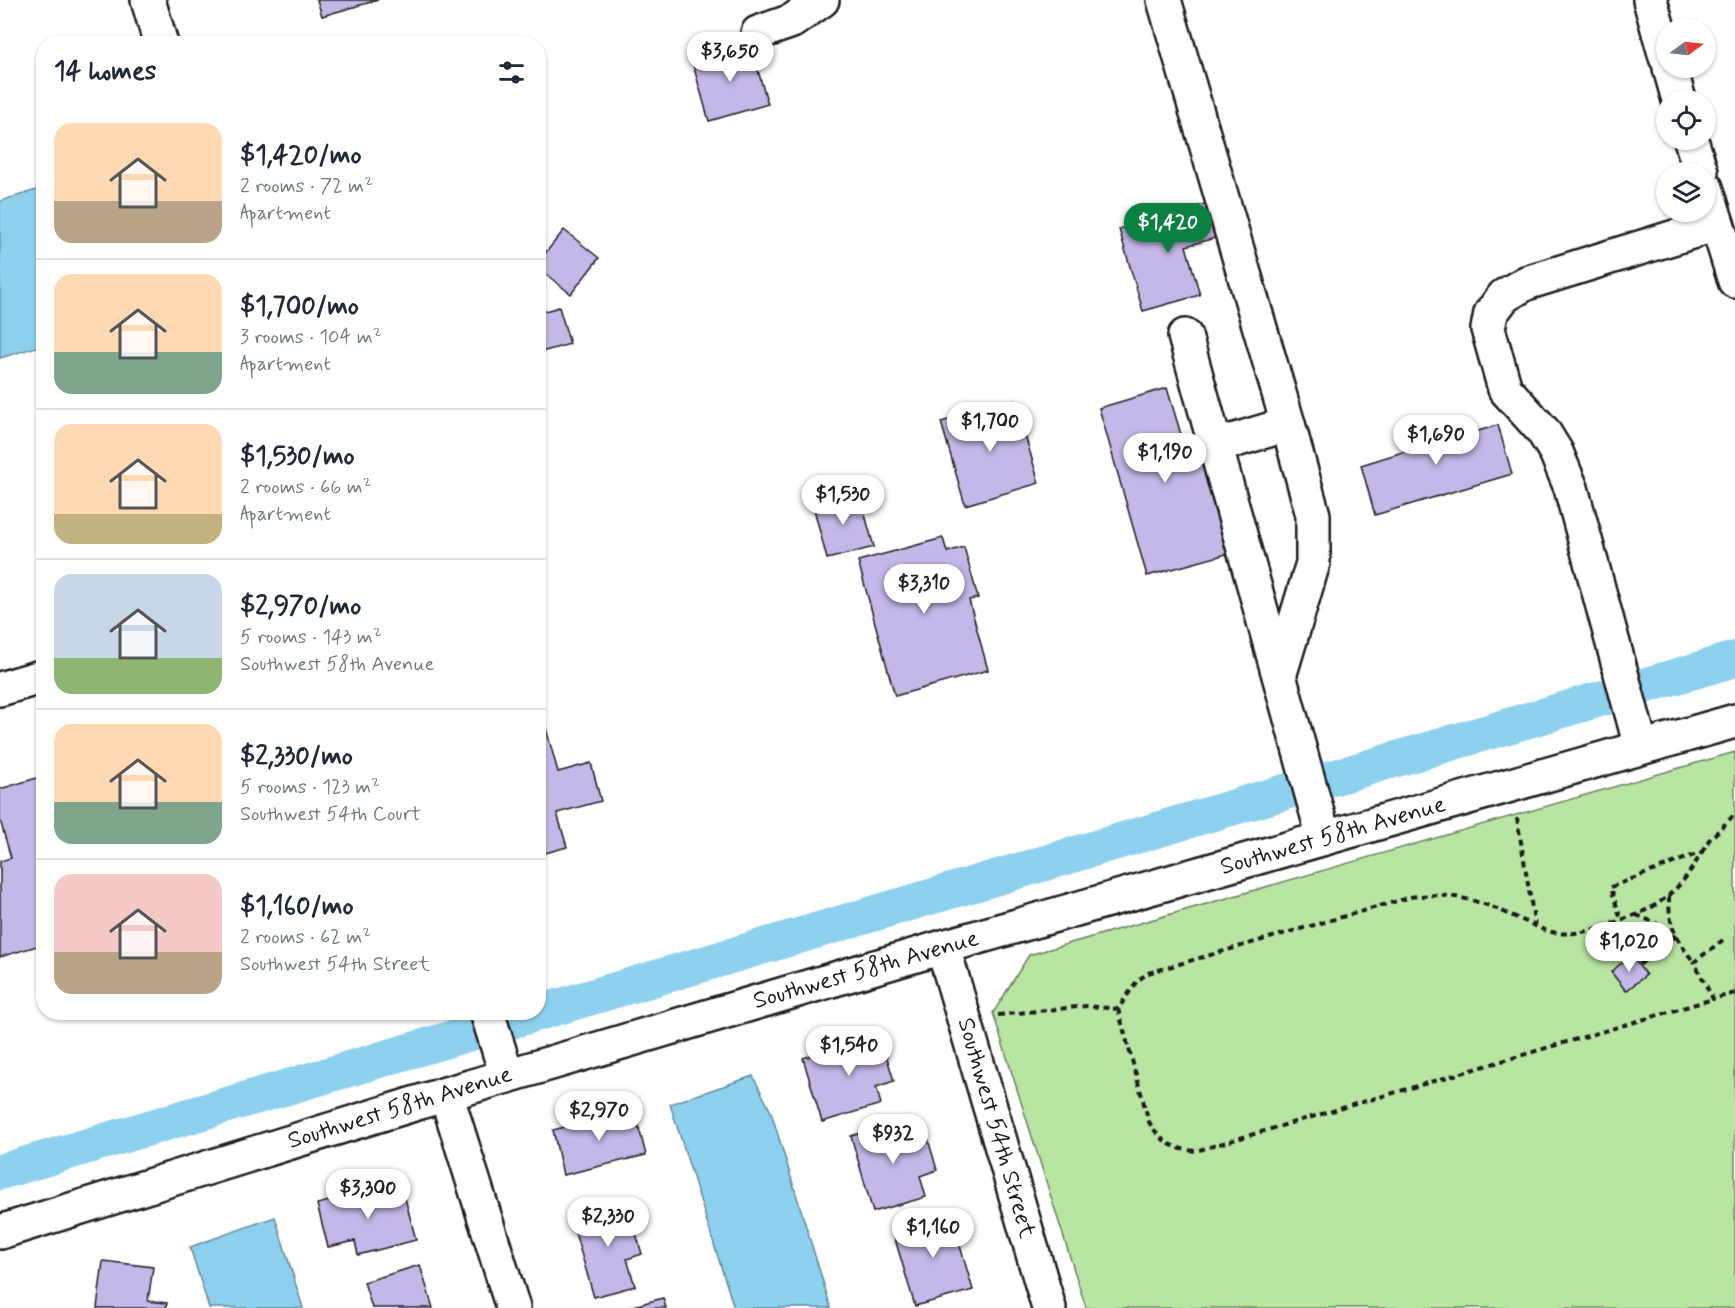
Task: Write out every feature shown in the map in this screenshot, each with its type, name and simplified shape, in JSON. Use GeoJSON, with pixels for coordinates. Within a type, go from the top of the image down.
{"type":"FeatureCollection","features":[{"type":"Feature","properties":{"kind":"street"},"geometry":{"type":"LineString","coordinates":[[148,0],[159,36]]}},
{"type":"Feature","properties":{"kind":"street"},"geometry":{"type":"LineString","coordinates":[[758,33],[792,21],[822,0]]}},
{"type":"Feature","properties":{"kind":"street"},"geometry":{"type":"LineString","coordinates":[[1164,0],[1313,515],[1313,563],[1280,673]]}},
{"type":"Feature","properties":{"kind":"street"},"geometry":{"type":"LineString","coordinates":[[1650,0],[1656,21]]}},
{"type":"Feature","properties":{"kind":"street"},"geometry":{"type":"LineString","coordinates":[[1716,221],[1735,281]]}},
{"type":"Feature","properties":{"kind":"street"},"geometry":{"type":"LineString","coordinates":[[1641,747],[1571,488],[1556,452],[1543,431],[1504,389],[1488,329],[1491,313],[1504,296],[1526,283],[1717,224]]}},
{"type":"Feature","properties":{"kind":"street"},"geometry":{"type":"LineString","coordinates":[[1185,336],[1324,838]]}},
{"type":"Feature","properties":{"kind":"street"},"geometry":{"type":"LineString","coordinates":[[1216,446],[1288,424]]}},
{"type":"Feature","properties":{"kind":"street"},"geometry":{"type":"LineString","coordinates":[[0,689],[36,678]]}},
{"type":"Feature","properties":{"kind":"street","name":"Southwest 58th Avenue"},"geometry":{"type":"LineString","coordinates":[[0,1232],[446,1094],[943,947],[1735,721]]}},
{"type":"Feature","properties":{"kind":"street","name":"Southwest 54th Street"},"geometry":{"type":"LineString","coordinates":[[943,947],[1049,1308]]}},
{"type":"Feature","properties":{"kind":"street"},"geometry":{"type":"LineString","coordinates":[[490,1020],[507,1076]]}},
{"type":"Feature","properties":{"kind":"street"},"geometry":{"type":"LineString","coordinates":[[446,1094],[513,1308]]}},
{"type":"Feature","properties":{"kind":"path"},"geometry":{"type":"LineString","coordinates":[[1735,814],[1709,840],[1685,879],[1669,896],[1636,915],[1578,934],[1562,935],[1466,897],[1446,894],[1411,897],[1148,973],[1137,981],[1118,1009],[1149,1122],[1157,1136],[1170,1145],[1196,1151],[1735,993]]}},
{"type":"Feature","properties":{"kind":"path"},"geometry":{"type":"LineString","coordinates":[[1517,818],[1535,926]]}},
{"type":"Feature","properties":{"kind":"path"},"geometry":{"type":"LineString","coordinates":[[1621,920],[1612,889],[1702,852]]}},
{"type":"Feature","properties":{"kind":"path"},"geometry":{"type":"LineString","coordinates":[[1669,896],[1670,920],[1675,937]]}},
{"type":"Feature","properties":{"kind":"path"},"geometry":{"type":"LineString","coordinates":[[1636,915],[1656,923],[1675,937],[1694,962],[1713,999]]}},
{"type":"Feature","properties":{"kind":"path"},"geometry":{"type":"LineString","coordinates":[[1639,965],[1675,937]]}},
{"type":"Feature","properties":{"kind":"path"},"geometry":{"type":"LineString","coordinates":[[1694,962],[1723,940]]}},
{"type":"Feature","properties":{"kind":"path"},"geometry":{"type":"LineString","coordinates":[[999,1015],[1087,1006],[1118,1009]]}},
{"type":"Feature","properties":{"kind":"green space"},"geometry":{"type":"Polygon","coordinates":[[[1735,752],[1735,1308],[1086,1308],[993,1013],[1029,955],[1735,752]]]}},
{"type":"Feature","properties":{"kind":"water"},"geometry":{"type":"Polygon","coordinates":[[[36,190],[36,347],[0,358],[0,201],[36,190]]]}},
{"type":"Feature","properties":{"kind":"water"},"geometry":{"type":"Polygon","coordinates":[[[753,1076],[771,1112],[831,1308],[734,1308],[670,1104],[753,1076]]]}},
{"type":"Feature","properties":{"kind":"water"},"geometry":{"type":"Polygon","coordinates":[[[275,1217],[303,1308],[209,1308],[190,1247],[275,1217]]]}},
{"type":"Feature","properties":{"kind":"building"},"geometry":{"type":"Polygon","coordinates":[[[317,0],[378,0],[322,16],[317,0]]]}},
{"type":"Feature","properties":{"kind":"building"},"geometry":{"type":"Polygon","coordinates":[[[750,44],[768,104],[709,121],[692,61],[750,44]]]}},
{"type":"Feature","properties":{"kind":"building"},"geometry":{"type":"Polygon","coordinates":[[[1212,202],[1222,236],[1186,246],[1200,295],[1143,311],[1119,229],[1212,202]]]}},
{"type":"Feature","properties":{"kind":"building"},"geometry":{"type":"Polygon","coordinates":[[[564,230],[599,258],[571,294],[546,274],[546,252],[564,230]]]}},
{"type":"Feature","properties":{"kind":"building"},"geometry":{"type":"Polygon","coordinates":[[[559,307],[570,344],[546,351],[546,311],[559,307]]]}},
{"type":"Feature","properties":{"kind":"building"},"geometry":{"type":"Polygon","coordinates":[[[1167,388],[1183,441],[1201,436],[1234,552],[1147,576],[1099,408],[1167,388]]]}},
{"type":"Feature","properties":{"kind":"building"},"geometry":{"type":"Polygon","coordinates":[[[1015,401],[1039,483],[965,505],[941,422],[1015,401]]]}},
{"type":"Feature","properties":{"kind":"building"},"geometry":{"type":"Polygon","coordinates":[[[1457,420],[1462,436],[1498,425],[1512,474],[1375,515],[1361,465],[1406,451],[1402,437],[1457,420]]]}},
{"type":"Feature","properties":{"kind":"building"},"geometry":{"type":"Polygon","coordinates":[[[859,493],[874,547],[827,559],[813,505],[859,493]]]}},
{"type":"Feature","properties":{"kind":"building"},"geometry":{"type":"Polygon","coordinates":[[[943,538],[947,552],[964,547],[978,598],[969,600],[988,670],[895,696],[858,561],[943,538]]]}},
{"type":"Feature","properties":{"kind":"building"},"geometry":{"type":"Polygon","coordinates":[[[546,728],[558,772],[591,763],[601,801],[557,813],[567,847],[546,853],[546,728]]]}},
{"type":"Feature","properties":{"kind":"building"},"geometry":{"type":"Polygon","coordinates":[[[36,778],[36,946],[0,957],[0,861],[11,858],[0,820],[0,789],[36,778]]]}},
{"type":"Feature","properties":{"kind":"building"},"geometry":{"type":"Polygon","coordinates":[[[1631,955],[1646,975],[1626,991],[1611,972],[1631,955]]]}},
{"type":"Feature","properties":{"kind":"building"},"geometry":{"type":"Polygon","coordinates":[[[880,1034],[894,1081],[876,1087],[881,1104],[822,1122],[803,1058],[880,1034]]]}},
{"type":"Feature","properties":{"kind":"building"},"geometry":{"type":"Polygon","coordinates":[[[634,1109],[646,1155],[563,1175],[553,1130],[634,1109]]]}},
{"type":"Feature","properties":{"kind":"building"},"geometry":{"type":"Polygon","coordinates":[[[903,1120],[910,1145],[928,1139],[937,1170],[920,1176],[926,1197],[873,1212],[851,1136],[903,1120]]]}},
{"type":"Feature","properties":{"kind":"building"},"geometry":{"type":"Polygon","coordinates":[[[401,1183],[416,1240],[358,1255],[355,1241],[328,1247],[317,1204],[401,1183]]]}},
{"type":"Feature","properties":{"kind":"building"},"geometry":{"type":"Polygon","coordinates":[[[627,1202],[642,1254],[627,1259],[635,1286],[594,1297],[571,1219],[627,1202]]]}},
{"type":"Feature","properties":{"kind":"building"},"geometry":{"type":"Polygon","coordinates":[[[950,1212],[973,1290],[915,1306],[892,1229],[950,1212]]]}},
{"type":"Feature","properties":{"kind":"building"},"geometry":{"type":"Polygon","coordinates":[[[103,1261],[153,1267],[148,1301],[167,1303],[166,1308],[97,1308],[103,1261]]]}},
{"type":"Feature","properties":{"kind":"building"},"geometry":{"type":"Polygon","coordinates":[[[420,1265],[433,1308],[372,1308],[364,1282],[420,1265]]]}},
{"type":"Feature","properties":{"kind":"building"},"geometry":{"type":"Polygon","coordinates":[[[663,1298],[666,1308],[626,1308],[663,1298]]]}},
{"type":"Feature","properties":{"kind":"waterway"},"geometry":{"type":"LineString","coordinates":[[546,1011],[1735,659]]}},
{"type":"Feature","properties":{"kind":"waterway"},"geometry":{"type":"LineString","coordinates":[[0,1172],[514,1020]]}}]}
